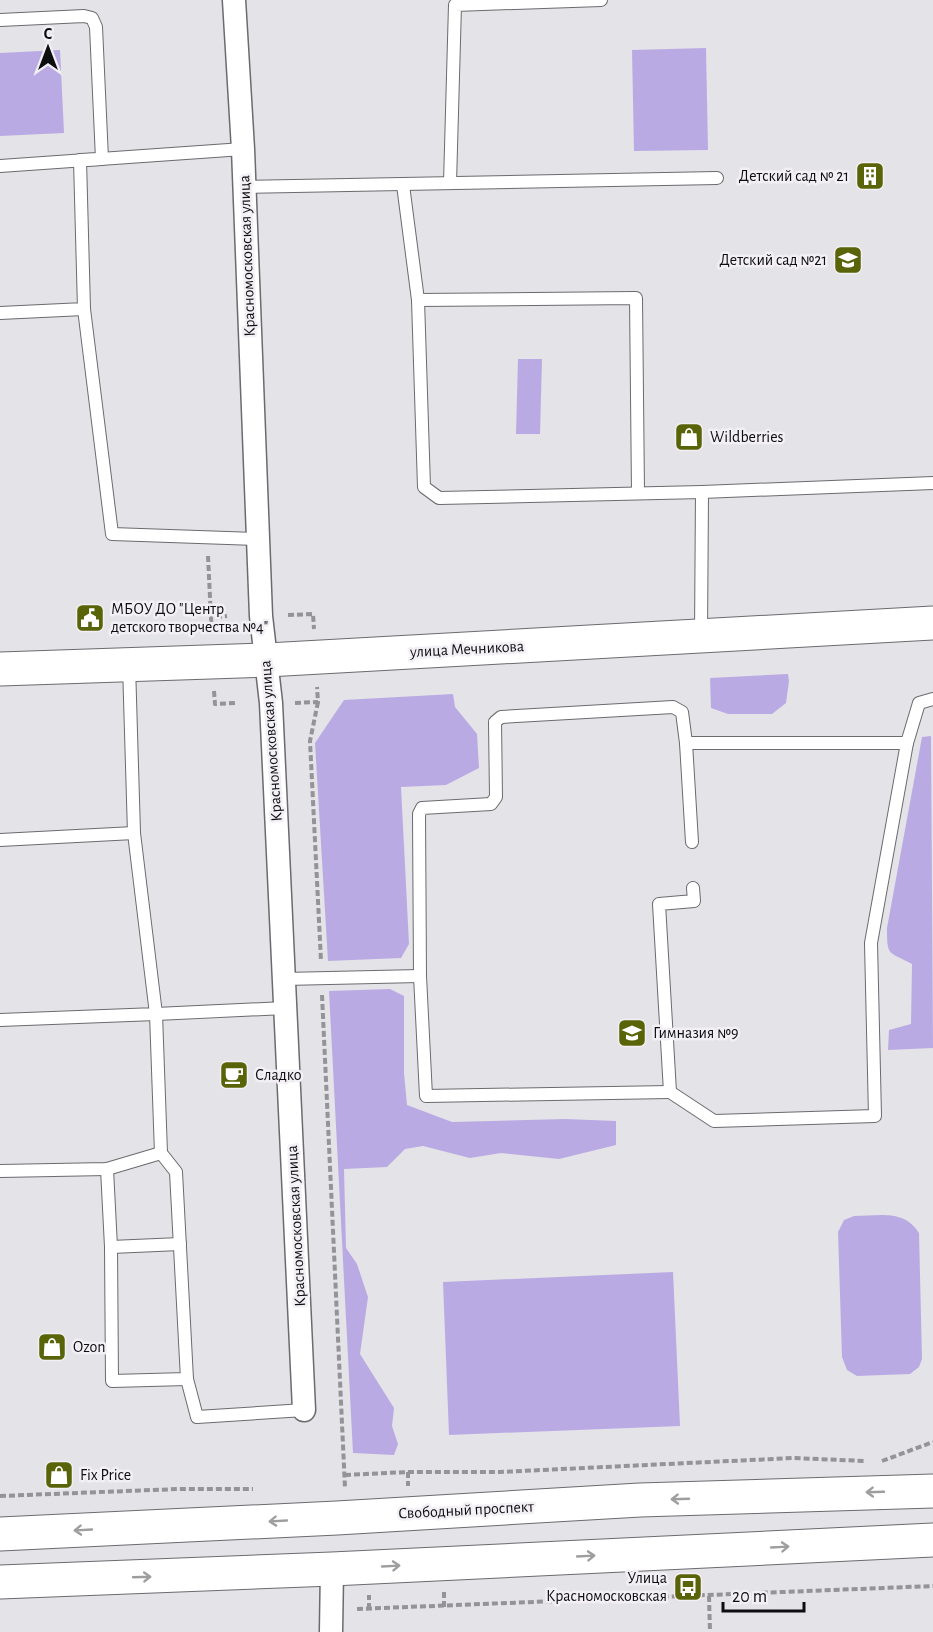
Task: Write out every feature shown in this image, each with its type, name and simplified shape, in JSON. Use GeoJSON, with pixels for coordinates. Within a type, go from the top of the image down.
{"type":"FeatureCollection","features":[{"type":"Feature","properties":{"kind":"main road","name":"улица Мечникова"},"geometry":{"type":"LineString","coordinates":[[0,669],[267,660],[933,623]]}},
{"type":"Feature","properties":{"kind":"main road","name":"Свободный проспект"},"geometry":{"type":"LineString","coordinates":[[0,1534],[341,1503],[640,1500],[933,1491]]}},
{"type":"Feature","properties":{"kind":"main road"},"geometry":{"type":"LineString","coordinates":[[333,1569],[341,1503]]}},
{"type":"Feature","properties":{"kind":"main road"},"geometry":{"type":"LineString","coordinates":[[0,1582],[333,1569],[933,1540]]}},
{"type":"Feature","properties":{"kind":"street","name":"Красномосковская улица"},"geometry":{"type":"LineString","coordinates":[[234,0],[243,149],[256,539],[261,616],[271,703],[304,1410]]}},
{"type":"Feature","properties":{"kind":"street"},"geometry":{"type":"LineString","coordinates":[[331,1632],[333,1569]]}},
{"type":"Feature","properties":{"kind":"lane"},"geometry":{"type":"LineString","coordinates":[[450,183],[455,5],[601,0]]}},
{"type":"Feature","properties":{"kind":"lane"},"geometry":{"type":"LineString","coordinates":[[0,20],[84,16],[92,18],[96,27],[102,159]]}},
{"type":"Feature","properties":{"kind":"lane"},"geometry":{"type":"LineString","coordinates":[[0,166],[243,149]]}},
{"type":"Feature","properties":{"kind":"lane"},"geometry":{"type":"LineString","coordinates":[[80,160],[84,309],[112,534],[256,539]]}},
{"type":"Feature","properties":{"kind":"lane"},"geometry":{"type":"LineString","coordinates":[[244,186],[717,178]]}},
{"type":"Feature","properties":{"kind":"lane"},"geometry":{"type":"LineString","coordinates":[[403,185],[418,300],[424,487],[439,498],[702,492],[933,483]]}},
{"type":"Feature","properties":{"kind":"lane"},"geometry":{"type":"LineString","coordinates":[[418,300],[636,298],[638,493]]}},
{"type":"Feature","properties":{"kind":"lane"},"geometry":{"type":"LineString","coordinates":[[0,312],[84,309]]}},
{"type":"Feature","properties":{"kind":"lane"},"geometry":{"type":"LineString","coordinates":[[701,636],[702,492]]}},
{"type":"Feature","properties":{"kind":"lane"},"geometry":{"type":"LineString","coordinates":[[129,665],[134,833],[156,1014],[161,1153],[176,1172],[187,1379],[197,1417],[304,1410]]}},
{"type":"Feature","properties":{"kind":"lane"},"geometry":{"type":"LineString","coordinates":[[692,842],[682,712],[674,707],[501,717],[495,722],[496,797],[491,804],[422,808],[418,814],[420,976],[426,1096],[670,1092],[714,1121],[875,1116],[871,943],[907,743],[919,703],[933,699]]}},
{"type":"Feature","properties":{"kind":"lane"},"geometry":{"type":"LineString","coordinates":[[686,743],[907,743]]}},
{"type":"Feature","properties":{"kind":"lane"},"geometry":{"type":"LineString","coordinates":[[0,840],[134,833]]}},
{"type":"Feature","properties":{"kind":"lane"},"geometry":{"type":"LineString","coordinates":[[670,1092],[659,904],[694,901],[693,888]]}},
{"type":"Feature","properties":{"kind":"lane"},"geometry":{"type":"LineString","coordinates":[[284,979],[420,976]]}},
{"type":"Feature","properties":{"kind":"lane"},"geometry":{"type":"LineString","coordinates":[[0,1020],[285,1008]]}},
{"type":"Feature","properties":{"kind":"lane"},"geometry":{"type":"LineString","coordinates":[[0,1171],[107,1169],[161,1153]]}},
{"type":"Feature","properties":{"kind":"lane"},"geometry":{"type":"LineString","coordinates":[[107,1169],[111,1248],[112,1381],[187,1379]]}},
{"type":"Feature","properties":{"kind":"lane"},"geometry":{"type":"LineString","coordinates":[[111,1248],[180,1244]]}},
{"type":"Feature","properties":{"kind":"path"},"geometry":{"type":"LineString","coordinates":[[207,538],[212,631]]}},
{"type":"Feature","properties":{"kind":"path"},"geometry":{"type":"LineString","coordinates":[[288,615],[313,614],[314,635]]}},
{"type":"Feature","properties":{"kind":"path"},"geometry":{"type":"LineString","coordinates":[[211,618],[227,616]]}},
{"type":"Feature","properties":{"kind":"path"},"geometry":{"type":"LineString","coordinates":[[317,687],[318,702],[310,741],[345,1475],[341,1503]]}},
{"type":"Feature","properties":{"kind":"path"},"geometry":{"type":"LineString","coordinates":[[214,690],[215,704],[237,704]]}},
{"type":"Feature","properties":{"kind":"path"},"geometry":{"type":"LineString","coordinates":[[294,703],[318,702]]}},
{"type":"Feature","properties":{"kind":"path"},"geometry":{"type":"LineString","coordinates":[[882,1461],[933,1442]]}},
{"type":"Feature","properties":{"kind":"path"},"geometry":{"type":"LineString","coordinates":[[345,1475],[500,1472],[793,1458],[902,1460]]}},
{"type":"Feature","properties":{"kind":"path"},"geometry":{"type":"LineString","coordinates":[[408,1472],[408,1488]]}},
{"type":"Feature","properties":{"kind":"path"},"geometry":{"type":"LineString","coordinates":[[0,1496],[178,1489],[259,1490]]}},
{"type":"Feature","properties":{"kind":"path"},"geometry":{"type":"LineString","coordinates":[[357,1609],[933,1586]]}},
{"type":"Feature","properties":{"kind":"path"},"geometry":{"type":"LineString","coordinates":[[444,1589],[444,1607]]}},
{"type":"Feature","properties":{"kind":"path"},"geometry":{"type":"LineString","coordinates":[[369,1592],[369,1609]]}},
{"type":"Feature","properties":{"kind":"path"},"geometry":{"type":"LineString","coordinates":[[709,1596],[710,1632]]}},
{"type":"Feature","properties":{"kind":"path"},"geometry":{"type":"LineString","coordinates":[[409,1599],[409,1608]]}},
{"type":"Feature","properties":{"kind":"shaded area"},"geometry":{"type":"Polygon","coordinates":[[[706,48],[708,150],[634,151],[632,50],[706,48]]]}},
{"type":"Feature","properties":{"kind":"shaded area"},"geometry":{"type":"Polygon","coordinates":[[[60,50],[64,133],[0,136],[0,53],[60,50]]]}},
{"type":"Feature","properties":{"kind":"shaded area"},"geometry":{"type":"Polygon","coordinates":[[[518,359],[542,359],[540,434],[516,434],[518,359]]]}},
{"type":"Feature","properties":{"kind":"shaded area"},"geometry":{"type":"Polygon","coordinates":[[[788,674],[786,703],[772,714],[728,714],[711,708],[710,678],[788,674]]]}},
{"type":"Feature","properties":{"kind":"shaded area"},"geometry":{"type":"Polygon","coordinates":[[[453,694],[455,707],[477,734],[479,768],[446,785],[401,787],[409,944],[401,958],[328,961],[315,743],[344,700],[453,694]]]}},
{"type":"Feature","properties":{"kind":"shaded area"},"geometry":{"type":"Polygon","coordinates":[[[931,736],[933,1048],[888,1050],[889,1030],[911,1024],[912,964],[890,952],[887,928],[922,737],[931,736]]]}},
{"type":"Feature","properties":{"kind":"shaded area"},"geometry":{"type":"Polygon","coordinates":[[[390,989],[404,996],[404,1073],[407,1105],[452,1122],[565,1119],[616,1121],[616,1145],[559,1159],[501,1153],[470,1158],[423,1146],[405,1149],[387,1167],[344,1169],[346,1248],[357,1264],[368,1297],[360,1354],[394,1408],[392,1426],[398,1444],[394,1455],[353,1453],[329,991],[390,989]]]}},
{"type":"Feature","properties":{"kind":"shaded area"},"geometry":{"type":"Polygon","coordinates":[[[854,1216],[898,1217],[913,1225],[919,1233],[922,1359],[919,1367],[910,1374],[857,1376],[847,1370],[842,1357],[838,1232],[844,1220],[854,1216]]]}},
{"type":"Feature","properties":{"kind":"shaded area"},"geometry":{"type":"Polygon","coordinates":[[[673,1272],[680,1426],[449,1435],[443,1282],[673,1272]]]}},
{"type":"Feature","properties":{"kind":"place","name":"Детский сад № 21"},"geometry":{"type":"Point","coordinates":[870,176]}},
{"type":"Feature","properties":{"kind":"place","name":"Детский сад №21"},"geometry":{"type":"Point","coordinates":[848,260]}},
{"type":"Feature","properties":{"kind":"place","name":"Wildberries"},"geometry":{"type":"Point","coordinates":[689,437]}},
{"type":"Feature","properties":{"kind":"place","name":"МБОУ ДО \"Центр детского творчества №4\""},"geometry":{"type":"Point","coordinates":[90,618]}},
{"type":"Feature","properties":{"kind":"place","name":"Гимназия №9"},"geometry":{"type":"Point","coordinates":[632,1033]}},
{"type":"Feature","properties":{"kind":"place","name":"Сладко"},"geometry":{"type":"Point","coordinates":[234,1075]}},
{"type":"Feature","properties":{"kind":"place","name":"Ozon"},"geometry":{"type":"Point","coordinates":[52,1347]}},
{"type":"Feature","properties":{"kind":"place","name":"Fix Price"},"geometry":{"type":"Point","coordinates":[59,1475]}},
{"type":"Feature","properties":{"kind":"place","name":"Улица Красномосковская"},"geometry":{"type":"Point","coordinates":[688,1587]}}]}
